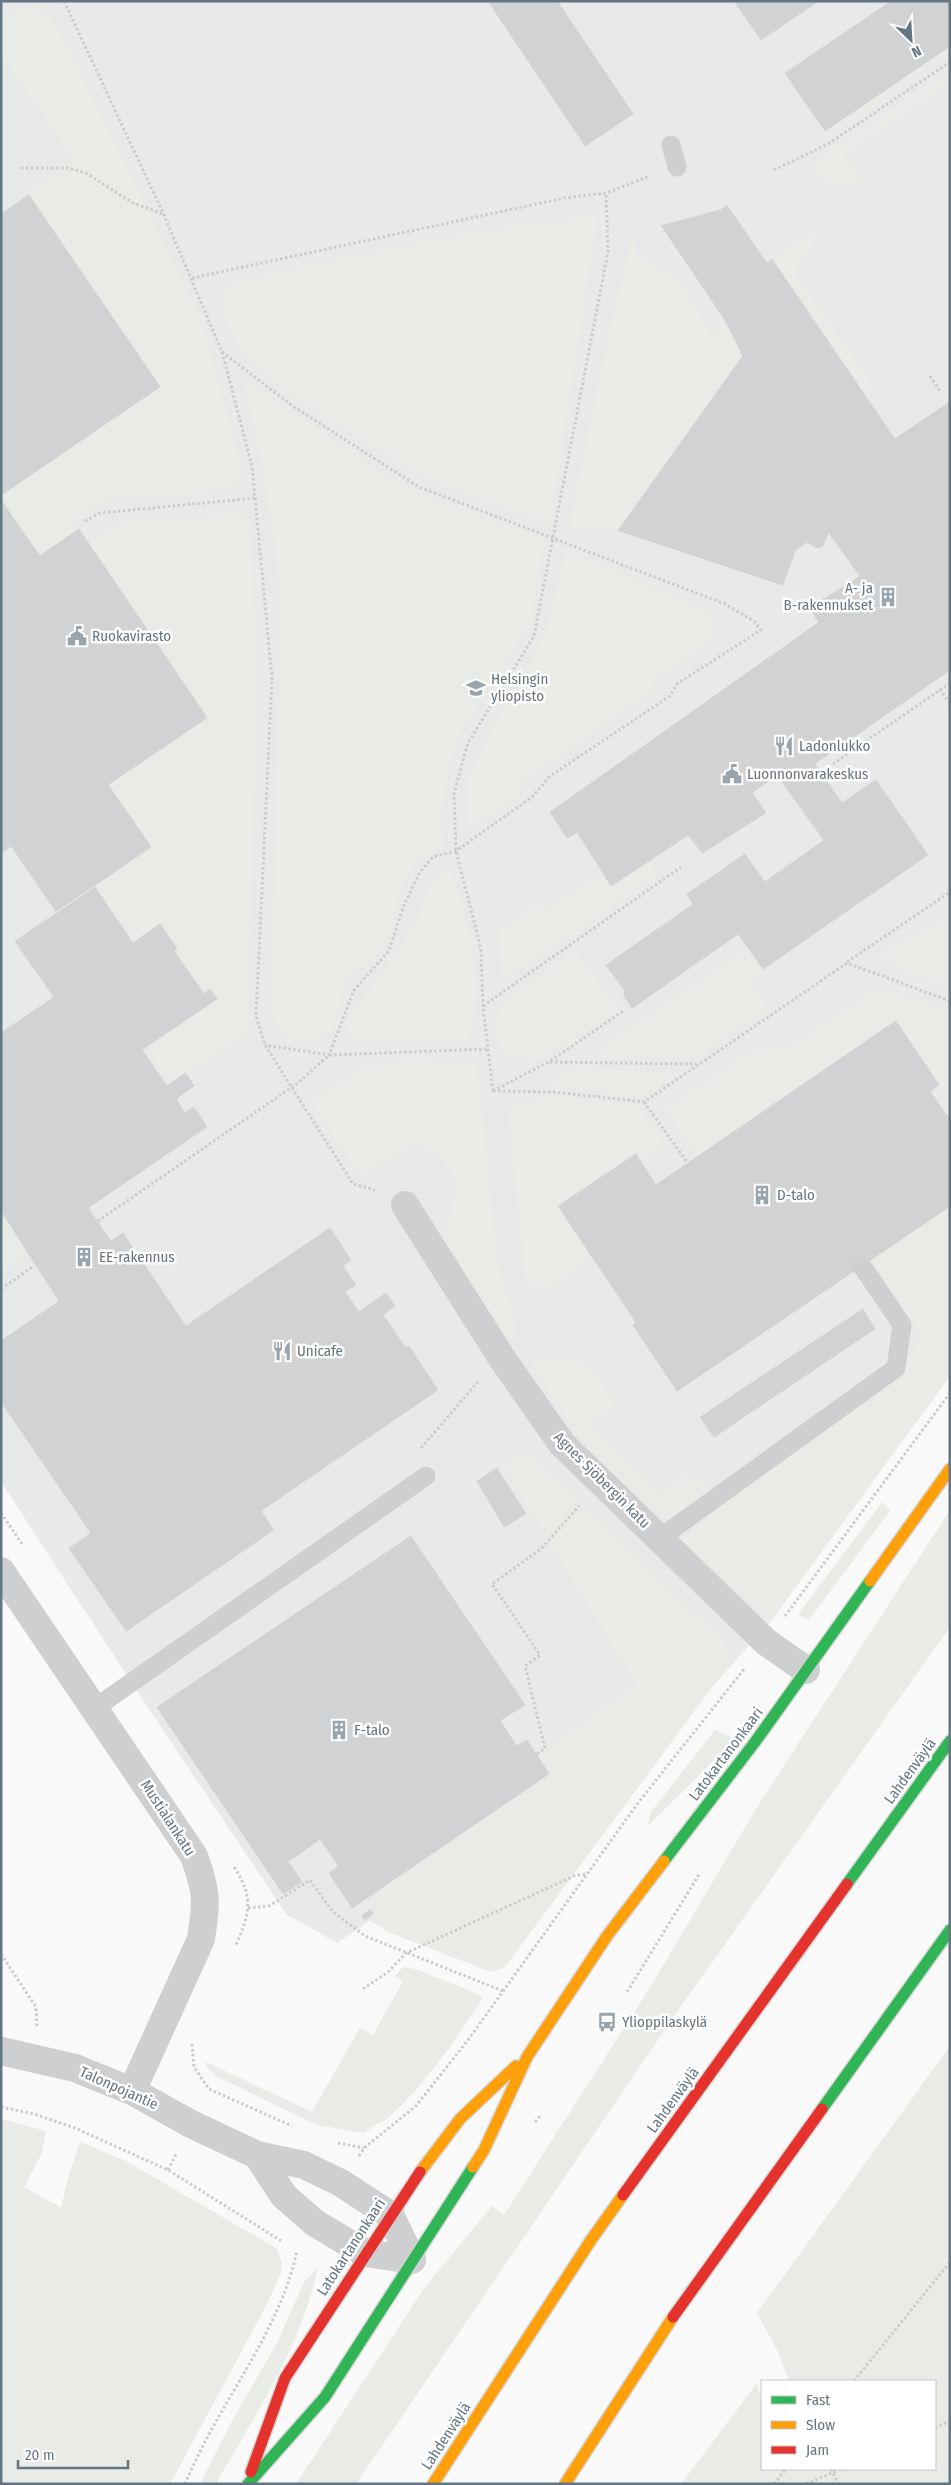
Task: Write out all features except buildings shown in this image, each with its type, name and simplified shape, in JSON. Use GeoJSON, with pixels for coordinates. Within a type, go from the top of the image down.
{"type":"FeatureCollection","features":[{"type":"Feature","properties":{"kind":"main road","name":"Latokartanonkaari"},"geometry":{"type":"LineString","coordinates":[[247,2484],[325,2397],[484,2150],[526,2057],[607,1936],[755,1742],[950,1469]]}},
{"type":"Feature","properties":{"kind":"main road","name":"Lahdenväylä"},"geometry":{"type":"LineString","coordinates":[[433,2484],[591,2240],[950,1741]]}},
{"type":"Feature","properties":{"kind":"main road"},"geometry":{"type":"LineString","coordinates":[[565,2484],[680,2306],[950,1930]]}},
{"type":"Feature","properties":{"kind":"main road","name":"Latokartanonkaari"},"geometry":{"type":"LineString","coordinates":[[247,2484],[285,2378],[365,2253],[431,2156],[460,2119],[526,2057]]}},
{"type":"Feature","properties":{"kind":"street","name":"Agnes Sjöbergin katu"},"geometry":{"type":"LineString","coordinates":[[405,1205],[503,1360],[562,1444],[766,1642],[806,1670]]}},
{"type":"Feature","properties":{"kind":"street","name":"Mustialankatu"},"geometry":{"type":"LineString","coordinates":[[1,1571],[194,1856],[206,1888],[206,1912],[201,1939],[132,2091]]}},
{"type":"Feature","properties":{"kind":"street","name":"Talonpojantie"},"geometry":{"type":"LineString","coordinates":[[1,2051],[76,2068],[132,2091],[191,2124],[257,2155],[304,2165],[341,2183],[390,2216],[412,2260]]}},
{"type":"Feature","properties":{"kind":"street"},"geometry":{"type":"LineString","coordinates":[[257,2155],[284,2196],[315,2224],[365,2253],[412,2260]]}},
{"type":"Feature","properties":{"kind":"lane"},"geometry":{"type":"LineString","coordinates":[[671,145],[677,167]]}},
{"type":"Feature","properties":{"kind":"lane"},"geometry":{"type":"LineString","coordinates":[[660,1538],[896,1368],[902,1325],[862,1266]]}},
{"type":"Feature","properties":{"kind":"lane"},"geometry":{"type":"LineString","coordinates":[[95,1708],[426,1476]]}},
{"type":"Feature","properties":{"kind":"path"},"geometry":{"type":"LineString","coordinates":[[64,1],[164,214],[222,352],[252,466],[272,678],[256,1016],[266,1045],[291,1088],[353,1184],[368,1187],[405,1205]]}},
{"type":"Feature","properties":{"kind":"path"},"geometry":{"type":"LineString","coordinates":[[774,170],[828,144],[950,62]]}},
{"type":"Feature","properties":{"kind":"path"},"geometry":{"type":"LineString","coordinates":[[21,168],[68,168],[86,173],[133,203],[164,214]]}},
{"type":"Feature","properties":{"kind":"path"},"geometry":{"type":"LineString","coordinates":[[192,278],[564,198],[606,193],[658,173]]}},
{"type":"Feature","properties":{"kind":"path"},"geometry":{"type":"LineString","coordinates":[[493,1091],[483,1007],[481,949],[456,851],[454,793],[468,744],[534,636],[608,252],[606,193]]}},
{"type":"Feature","properties":{"kind":"path"},"geometry":{"type":"LineString","coordinates":[[98,1221],[291,1088],[329,1055],[354,990],[389,951],[404,905],[420,872],[433,857],[456,851],[532,797],[550,776],[670,696],[678,683],[761,630],[754,621],[735,609],[554,537],[419,487],[294,407],[222,352]]}},
{"type":"Feature","properties":{"kind":"path"},"geometry":{"type":"LineString","coordinates":[[930,376],[940,391]]}},
{"type":"Feature","properties":{"kind":"path"},"geometry":{"type":"LineString","coordinates":[[85,521],[100,513],[256,498]]}},
{"type":"Feature","properties":{"kind":"path"},"geometry":{"type":"LineString","coordinates":[[833,764],[950,683]]}},
{"type":"Feature","properties":{"kind":"path"},"geometry":{"type":"LineString","coordinates":[[940,690],[950,704]]}},
{"type":"Feature","properties":{"kind":"path"},"geometry":{"type":"LineString","coordinates":[[483,1007],[681,867]]}},
{"type":"Feature","properties":{"kind":"path"},"geometry":{"type":"LineString","coordinates":[[493,1091],[554,1092],[644,1102],[950,892]]}},
{"type":"Feature","properties":{"kind":"path"},"geometry":{"type":"LineString","coordinates":[[847,962],[950,1001]]}},
{"type":"Feature","properties":{"kind":"path"},"geometry":{"type":"LineString","coordinates":[[493,1091],[550,1062],[625,1010]]}},
{"type":"Feature","properties":{"kind":"path"},"geometry":{"type":"LineString","coordinates":[[266,1045],[329,1055],[488,1049]]}},
{"type":"Feature","properties":{"kind":"path"},"geometry":{"type":"LineString","coordinates":[[550,1062],[698,1064]]}},
{"type":"Feature","properties":{"kind":"path"},"geometry":{"type":"LineString","coordinates":[[644,1102],[687,1162]]}},
{"type":"Feature","properties":{"kind":"path"},"geometry":{"type":"LineString","coordinates":[[1,1289],[34,1266]]}},
{"type":"Feature","properties":{"kind":"path"},"geometry":{"type":"LineString","coordinates":[[426,1476],[418,1451],[486,1374],[503,1360]]}},
{"type":"Feature","properties":{"kind":"path"},"geometry":{"type":"LineString","coordinates":[[779,1624],[950,1393]]}},
{"type":"Feature","properties":{"kind":"path"},"geometry":{"type":"LineString","coordinates":[[537,1754],[546,1748],[525,1666],[540,1655],[492,1584],[541,1549],[603,1483]]}},
{"type":"Feature","properties":{"kind":"path"},"geometry":{"type":"LineString","coordinates":[[364,2148],[416,2106],[468,2040],[585,1874],[655,1781],[746,1667]]}},
{"type":"Feature","properties":{"kind":"path"},"geometry":{"type":"LineString","coordinates":[[363,1989],[388,1972],[406,1953],[574,1876],[585,1874]]}},
{"type":"Feature","properties":{"kind":"path"},"geometry":{"type":"LineString","coordinates":[[248,1908],[269,1906],[310,1880],[333,1912],[364,1936],[503,1991]]}},
{"type":"Feature","properties":{"kind":"path"},"geometry":{"type":"LineString","coordinates":[[1,1954],[36,2007],[37,2032],[34,2059]]}},
{"type":"Feature","properties":{"kind":"path"},"geometry":{"type":"LineString","coordinates":[[1,2107],[34,2114],[75,2128],[168,2170],[289,2245]]}},
{"type":"Feature","properties":{"kind":"path"},"geometry":{"type":"LineString","coordinates":[[185,2484],[208,2436],[263,2343],[291,2278],[297,2249]]}},
{"type":"Feature","properties":{"kind":"path"},"geometry":{"type":"LineString","coordinates":[[855,2380],[950,2262]]}},
{"type":"Feature","properties":{"kind":"path"},"geometry":{"type":"LineString","coordinates":[[936,2428],[950,2421]]}},
{"type":"Feature","properties":{"kind":"path"},"geometry":{"type":"LineString","coordinates":[[774,2484],[785,2470]]}},
{"type":"Feature","properties":{"kind":"path"},"geometry":{"type":"LineString","coordinates":[[806,2484],[832,2470],[838,2484]]}},
{"type":"Feature","properties":{"kind":"shaded area","name":"Helsingin yliopisto"},"geometry":{"type":"Polygon","coordinates":[[[1,1],[950,1],[950,1376],[771,1621],[713,1686],[337,1943],[286,1914],[141,1697],[1,1482],[1,1]]]}},
{"type":"Feature","properties":{"kind":"shaded area"},"geometry":{"type":"Polygon","coordinates":[[[32,8],[46,13],[67,45],[203,325],[238,453],[240,482],[207,492],[107,498],[70,522],[79,528],[40,555],[1,496],[161,387],[29,194],[72,157],[1,53],[1,11],[8,14],[32,8]]]}},
{"type":"Feature","properties":{"kind":"shaded area"},"geometry":{"type":"Polygon","coordinates":[[[950,47],[950,53],[828,136],[825,132],[950,47]]]}},
{"type":"Feature","properties":{"kind":"shaded area"},"geometry":{"type":"Polygon","coordinates":[[[950,70],[950,83],[844,154],[861,179],[850,183],[818,179],[813,171],[816,160],[950,70]]]}},
{"type":"Feature","properties":{"kind":"shaded area"},"geometry":{"type":"Polygon","coordinates":[[[598,216],[550,524],[434,482],[371,446],[286,390],[249,360],[237,346],[225,319],[222,292],[234,282],[478,231],[598,216]]]}},
{"type":"Feature","properties":{"kind":"shaded area"},"geometry":{"type":"Polygon","coordinates":[[[813,232],[817,238],[794,272],[873,385],[867,396],[772,258],[813,232]]]}},
{"type":"Feature","properties":{"kind":"shaded area"},"geometry":{"type":"Polygon","coordinates":[[[633,233],[639,257],[679,279],[711,336],[726,325],[742,356],[617,531],[574,531],[570,519],[612,318],[633,233]]]}},
{"type":"Feature","properties":{"kind":"shaded area"},"geometry":{"type":"Polygon","coordinates":[[[242,378],[387,476],[429,498],[544,540],[532,620],[461,732],[450,763],[441,818],[444,845],[423,858],[411,870],[400,894],[388,941],[374,959],[347,979],[342,990],[338,1019],[332,1029],[327,1033],[311,1038],[295,1037],[280,1031],[275,1024],[271,1003],[280,602],[266,489],[242,378]]]}},
{"type":"Feature","properties":{"kind":"shaded area"},"geometry":{"type":"Polygon","coordinates":[[[241,514],[250,524],[258,679],[247,1032],[167,1085],[146,1048],[218,999],[210,988],[206,995],[175,951],[178,948],[161,923],[133,942],[95,886],[109,785],[208,717],[87,540],[120,523],[241,514]]]}},
{"type":"Feature","properties":{"kind":"shaded area"},"geometry":{"type":"Polygon","coordinates":[[[566,549],[713,616],[714,637],[656,678],[651,690],[518,784],[523,792],[466,831],[468,779],[493,725],[527,673],[548,624],[566,549]]]}},
{"type":"Feature","properties":{"kind":"shaded area"},"geometry":{"type":"Polygon","coordinates":[[[649,862],[657,875],[502,980],[497,932],[540,902],[547,911],[602,873],[612,886],[649,862]]]}},
{"type":"Feature","properties":{"kind":"shaded area"},"geometry":{"type":"Polygon","coordinates":[[[450,866],[469,928],[476,969],[476,1009],[471,1031],[467,1039],[349,1036],[345,1025],[352,1013],[391,961],[413,927],[432,882],[450,866]]]}},
{"type":"Feature","properties":{"kind":"shaded area"},"geometry":{"type":"Polygon","coordinates":[[[950,914],[950,988],[911,975],[879,955],[950,914]]]}},
{"type":"Feature","properties":{"kind":"shaded area"},"geometry":{"type":"Polygon","coordinates":[[[747,948],[763,970],[749,981],[769,1009],[695,1057],[595,1053],[747,948]]]}},
{"type":"Feature","properties":{"kind":"shaded area"},"geometry":{"type":"Polygon","coordinates":[[[575,950],[618,1009],[574,1041],[533,1062],[503,1053],[494,1032],[501,1003],[575,950]]]}},
{"type":"Feature","properties":{"kind":"shaded area"},"geometry":{"type":"Polygon","coordinates":[[[877,988],[950,1013],[950,1099],[896,1021],[698,1155],[665,1109],[768,1041],[777,1054],[877,988]]]}},
{"type":"Feature","properties":{"kind":"shaded area"},"geometry":{"type":"Polygon","coordinates":[[[411,1059],[477,1063],[498,1267],[518,1331],[507,1341],[463,1271],[449,1243],[447,1234],[448,1221],[457,1185],[447,1166],[436,1154],[425,1148],[414,1147],[402,1150],[361,1176],[311,1102],[370,1064],[411,1059]]]}},
{"type":"Feature","properties":{"kind":"shaded area"},"geometry":{"type":"Polygon","coordinates":[[[576,1067],[668,1074],[671,1079],[641,1097],[553,1085],[553,1081],[561,1074],[576,1067]]]}},
{"type":"Feature","properties":{"kind":"shaded area"},"geometry":{"type":"Polygon","coordinates":[[[552,1097],[639,1107],[664,1144],[640,1159],[635,1154],[557,1206],[591,1257],[545,1290],[534,1287],[525,1277],[508,1116],[513,1105],[552,1097]]]}},
{"type":"Feature","properties":{"kind":"shaded area"},"geometry":{"type":"Polygon","coordinates":[[[947,1209],[950,1214],[950,1374],[771,1621],[683,1542],[681,1529],[905,1368],[922,1336],[871,1260],[947,1209]]]}},
{"type":"Feature","properties":{"kind":"shaded area"},"geometry":{"type":"Polygon","coordinates":[[[1,1212],[29,1252],[5,1268],[1,1262],[1,1212]]]}},
{"type":"Feature","properties":{"kind":"shaded area"},"geometry":{"type":"Polygon","coordinates":[[[556,1357],[587,1364],[615,1402],[591,1424],[659,1495],[686,1473],[714,1488],[670,1521],[578,1436],[530,1362],[556,1357]]]}},
{"type":"Feature","properties":{"kind":"shaded area"},"geometry":{"type":"Polygon","coordinates":[[[527,1452],[726,1645],[730,1666],[713,1686],[505,1967],[491,1972],[388,1932],[352,1909],[550,1774],[537,1754],[637,1685],[504,1468],[527,1452]]]}},
{"type":"Feature","properties":{"kind":"shaded area"},"geometry":{"type":"Polygon","coordinates":[[[882,1502],[890,1511],[809,1620],[798,1614],[882,1502]]]}},
{"type":"Feature","properties":{"kind":"shaded area"},"geometry":{"type":"Polygon","coordinates":[[[950,1510],[950,1627],[679,2009],[356,2484],[296,2484],[425,2287],[492,2206],[504,2215],[649,1989],[759,1804],[950,1510]]]}},
{"type":"Feature","properties":{"kind":"shaded area"},"geometry":{"type":"Polygon","coordinates":[[[715,1730],[735,1739],[648,1826],[650,1813],[715,1730]]]}},
{"type":"Feature","properties":{"kind":"shaded area"},"geometry":{"type":"Polygon","coordinates":[[[403,1967],[415,1969],[478,1994],[483,1998],[416,2090],[390,2116],[364,2133],[317,2125],[214,2075],[206,2065],[206,2062],[312,2112],[360,2028],[373,2035],[403,1981],[395,1976],[403,1967]]]}},
{"type":"Feature","properties":{"kind":"shaded area"},"geometry":{"type":"Polygon","coordinates":[[[950,2046],[950,2484],[681,2484],[757,2383],[761,2399],[761,2470],[936,2470],[936,2380],[789,2380],[778,2352],[757,2313],[950,2046]]]}},
{"type":"Feature","properties":{"kind":"shaded area"},"geometry":{"type":"Polygon","coordinates":[[[1,2119],[46,2131],[42,2153],[24,2187],[61,2208],[68,2178],[80,2142],[126,2161],[276,2248],[282,2262],[281,2273],[266,2306],[170,2484],[1,2484],[1,2119]]]}},
{"type":"Feature","properties":{"kind":"shaded area"},"geometry":{"type":"Polygon","coordinates":[[[318,2267],[311,2296],[301,2324],[276,2379],[216,2484],[200,2484],[233,2419],[277,2343],[304,2282],[318,2267]]]}},
{"type":"Feature","properties":{"kind":"traffic: fast"},"geometry":{"type":"LineString","coordinates":[[664,1861],[755,1742],[870,1581]]}},
{"type":"Feature","properties":{"kind":"traffic: fast"},"geometry":{"type":"LineString","coordinates":[[847,1884],[950,1741]]}},
{"type":"Feature","properties":{"kind":"traffic: fast"},"geometry":{"type":"LineString","coordinates":[[822,2109],[950,1930]]}},
{"type":"Feature","properties":{"kind":"traffic: fast"},"geometry":{"type":"LineString","coordinates":[[248,2484],[325,2397],[473,2167]]}},
{"type":"Feature","properties":{"kind":"traffic: slow"},"geometry":{"type":"LineString","coordinates":[[870,1581],[950,1469]]}},
{"type":"Feature","properties":{"kind":"traffic: slow"},"geometry":{"type":"LineString","coordinates":[[473,2167],[484,2150],[527,2057],[607,1936],[664,1861]]}},
{"type":"Feature","properties":{"kind":"traffic: slow"},"geometry":{"type":"LineString","coordinates":[[420,2172],[460,2119],[516,2066]]}},
{"type":"Feature","properties":{"kind":"traffic: slow"},"geometry":{"type":"LineString","coordinates":[[433,2484],[591,2240],[623,2195]]}},
{"type":"Feature","properties":{"kind":"traffic: slow"},"geometry":{"type":"LineString","coordinates":[[565,2484],[673,2317]]}},
{"type":"Feature","properties":{"kind":"traffic: jam"},"geometry":{"type":"LineString","coordinates":[[623,2195],[847,1884]]}},
{"type":"Feature","properties":{"kind":"traffic: jam"},"geometry":{"type":"LineString","coordinates":[[673,2317],[822,2109]]}},
{"type":"Feature","properties":{"kind":"traffic: jam"},"geometry":{"type":"LineString","coordinates":[[251,2472],[285,2378],[420,2172]]}},
{"type":"Feature","properties":{"kind":"place","name":"A- ja B-rakennukset"},"geometry":{"type":"Point","coordinates":[888,597]}},
{"type":"Feature","properties":{"kind":"place","name":"Ruokavirasto"},"geometry":{"type":"Point","coordinates":[77,636]}},
{"type":"Feature","properties":{"kind":"place","name":"Helsingin yliopisto"},"geometry":{"type":"Point","coordinates":[476,688]}},
{"type":"Feature","properties":{"kind":"place","name":"Ladonlukko"},"geometry":{"type":"Point","coordinates":[784,746]}},
{"type":"Feature","properties":{"kind":"place","name":"Luonnonvarakeskus"},"geometry":{"type":"Point","coordinates":[732,774]}},
{"type":"Feature","properties":{"kind":"place","name":"D-talo"},"geometry":{"type":"Point","coordinates":[762,1195]}},
{"type":"Feature","properties":{"kind":"place","name":"EE-rakennus"},"geometry":{"type":"Point","coordinates":[84,1257]}},
{"type":"Feature","properties":{"kind":"place","name":"Unicafe"},"geometry":{"type":"Point","coordinates":[282,1351]}},
{"type":"Feature","properties":{"kind":"place","name":"F-talo"},"geometry":{"type":"Point","coordinates":[339,1730]}},
{"type":"Feature","properties":{"kind":"place","name":"Ylioppilaskylä"},"geometry":{"type":"Point","coordinates":[607,2022]}}]}
